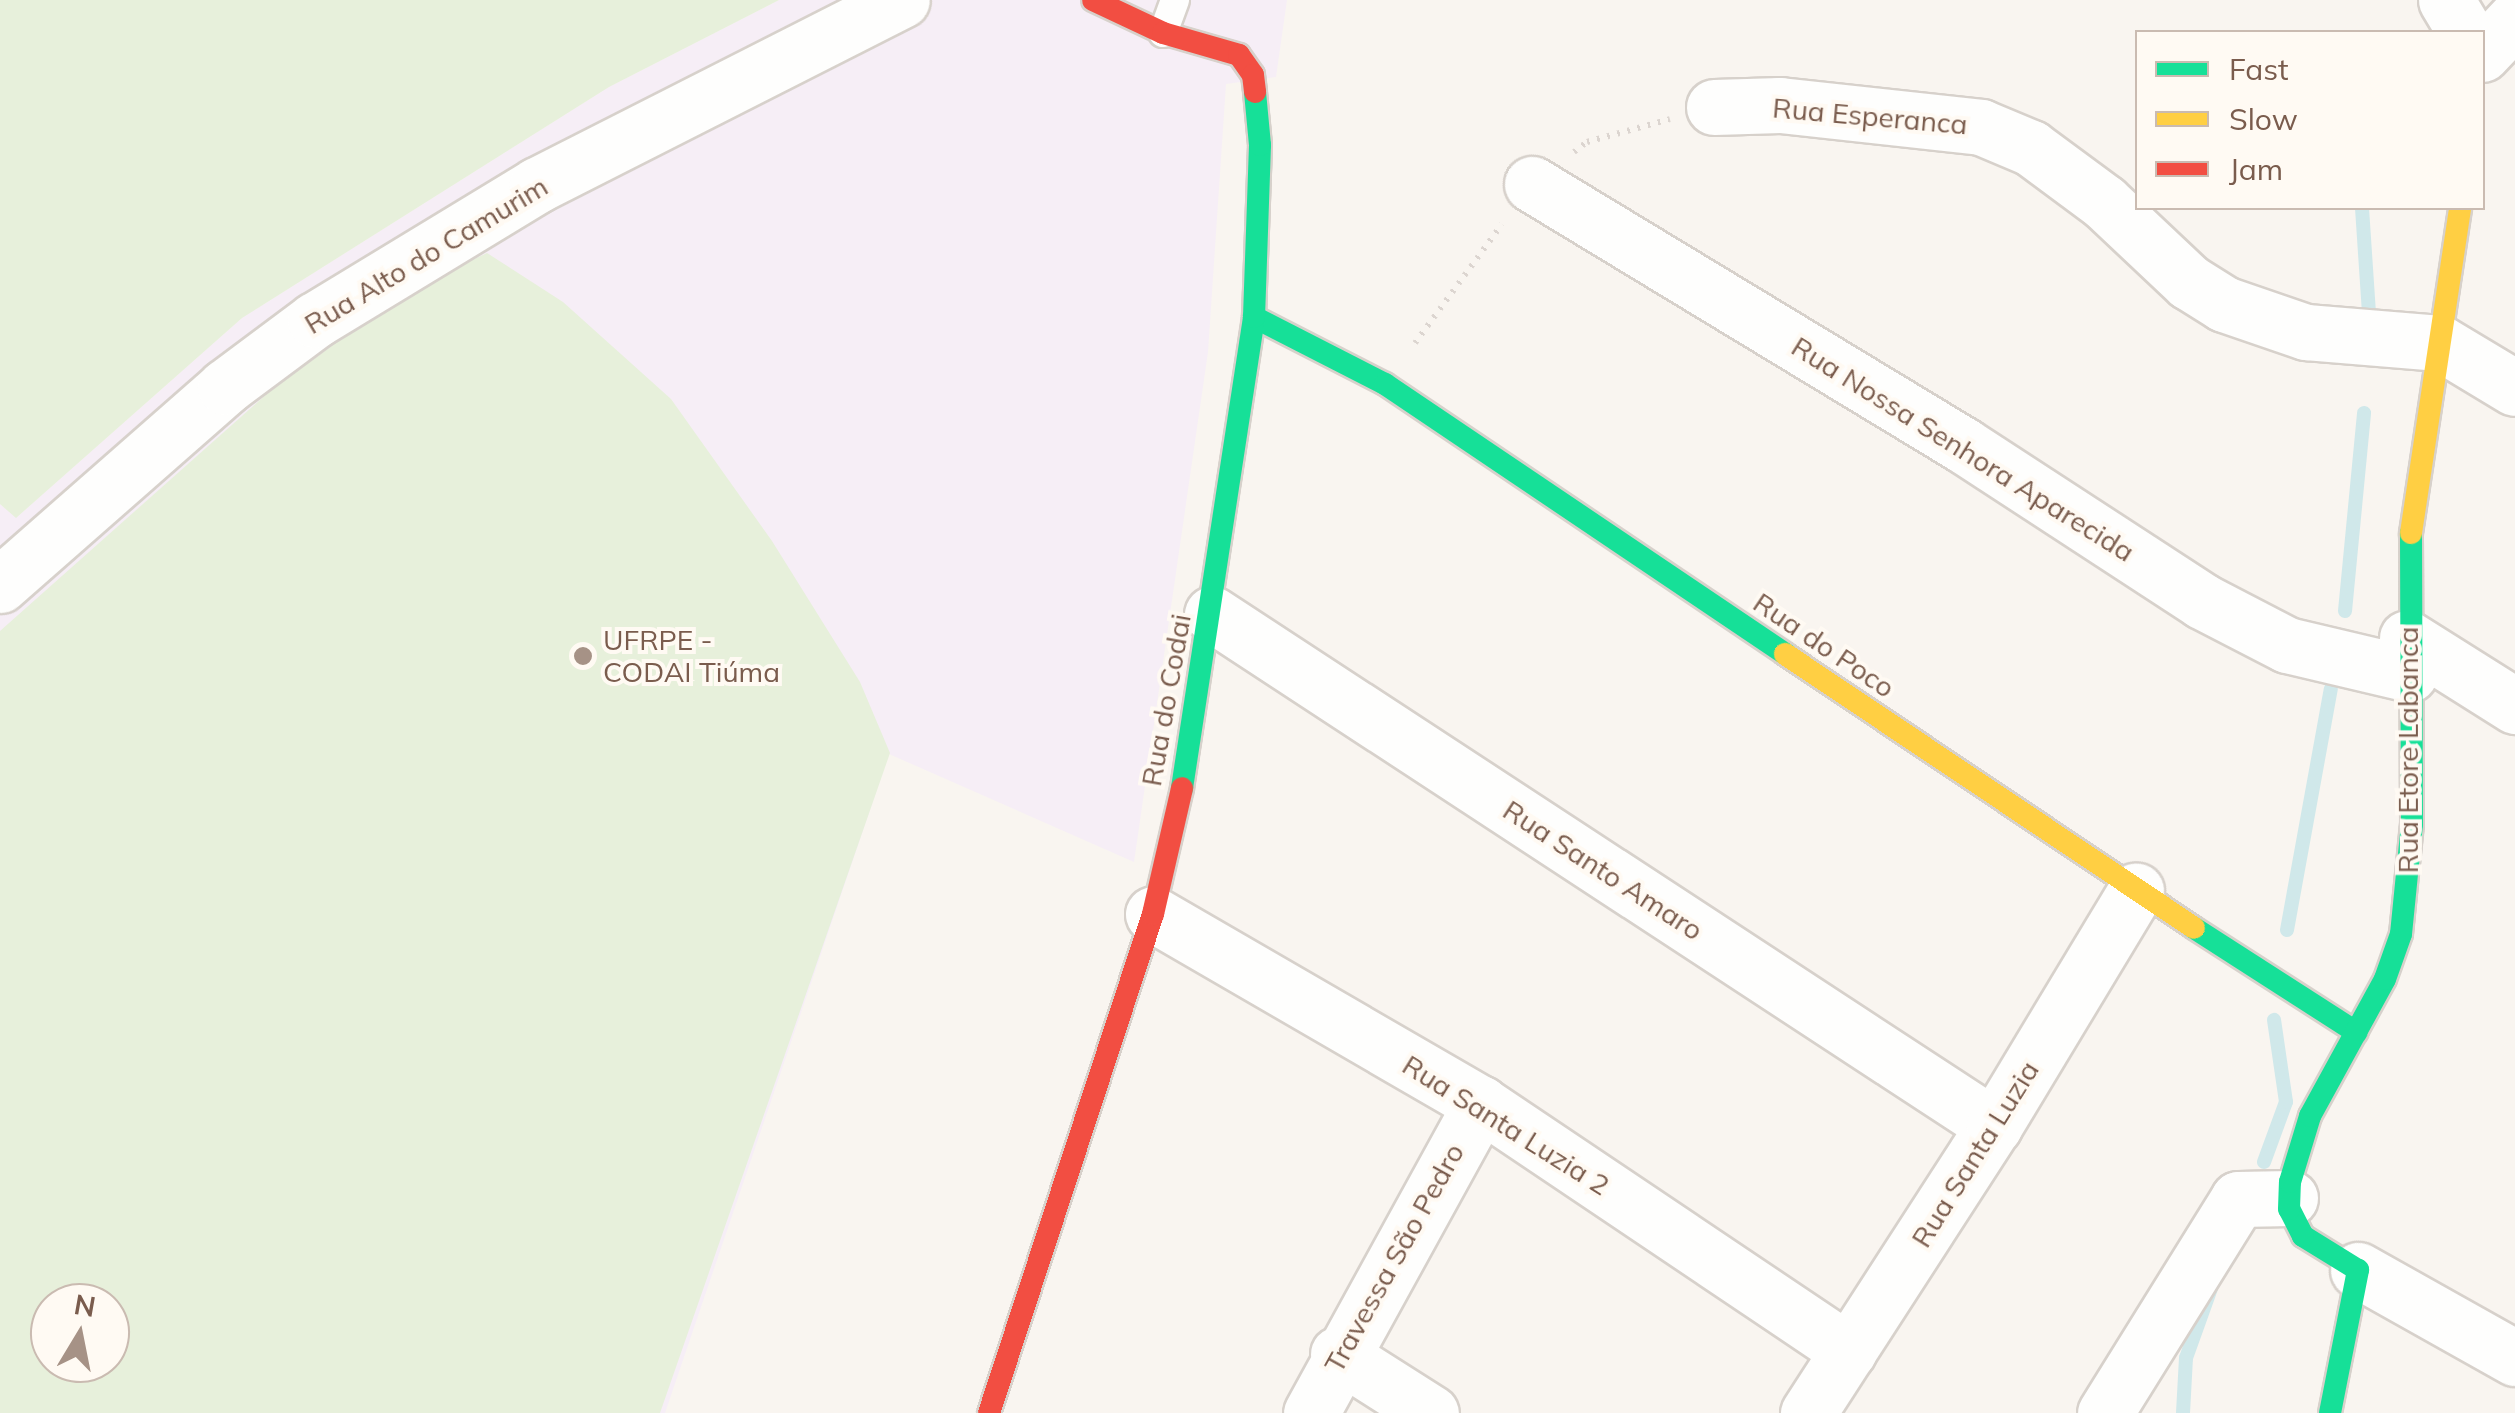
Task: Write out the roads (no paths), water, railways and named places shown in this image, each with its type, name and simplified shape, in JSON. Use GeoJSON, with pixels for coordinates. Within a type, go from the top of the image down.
{"type":"FeatureCollection","features":[{"type":"Feature","properties":{"kind":"street","name":"Rua Alto do Camurim"},"geometry":{"type":"LineString","coordinates":[[0,586],[169,434],[316,320],[537,185],[902,0]]}},
{"type":"Feature","properties":{"kind":"street"},"geometry":{"type":"LineString","coordinates":[[1093,0],[1163,34]]}},
{"type":"Feature","properties":{"kind":"street"},"geometry":{"type":"LineString","coordinates":[[2446,0],[2464,30]]}},
{"type":"Feature","properties":{"kind":"street"},"geometry":{"type":"LineString","coordinates":[[2485,51],[2515,19]]}},
{"type":"Feature","properties":{"kind":"street","name":"Rua do Codai"},"geometry":{"type":"LineString","coordinates":[[989,1413],[1154,914],[1194,739],[1254,317],[1256,86],[1239,55],[1163,34]]}},
{"type":"Feature","properties":{"kind":"street","name":"Rua Esperanca"},"geometry":{"type":"LineString","coordinates":[[1714,107],[1855,110],[1981,127],[2030,148],[2104,202],[2189,282],[2224,304],[2306,332],[2440,344]]}},
{"type":"Feature","properties":{"kind":"street","name":"Rua Nossa Senhora Aparecida"},"geometry":{"type":"LineString","coordinates":[[1532,184],[1964,445],[2202,602],[2286,645],[2408,656],[2515,706]]}},
{"type":"Feature","properties":{"kind":"street","name":"Rua Etore Labanca"},"geometry":{"type":"LineString","coordinates":[[2290,1198],[2297,1149],[2384,979],[2408,892],[2412,499],[2460,210]]}},
{"type":"Feature","properties":{"kind":"street","name":"Rua do Poco"},"geometry":{"type":"LineString","coordinates":[[1254,317],[1384,384],[2136,891],[2356,1032]]}},
{"type":"Feature","properties":{"kind":"street"},"geometry":{"type":"LineString","coordinates":[[2440,344],[2515,388]]}},
{"type":"Feature","properties":{"kind":"street","name":"Rua Santo Amaro"},"geometry":{"type":"LineString","coordinates":[[1212,614],[1994,1126]]}},
{"type":"Feature","properties":{"kind":"street","name":"Rua Santa Luzia"},"geometry":{"type":"LineString","coordinates":[[1808,1413],[1994,1126],[2136,891]]}},
{"type":"Feature","properties":{"kind":"street","name":"Rua Santa Luzia 2"},"geometry":{"type":"LineString","coordinates":[[1154,914],[1480,1104],[1849,1352]]}},
{"type":"Feature","properties":{"kind":"street","name":"Travessa São Pedro"},"geometry":{"type":"LineString","coordinates":[[1311,1413],[1338,1354],[1480,1104]]}},
{"type":"Feature","properties":{"kind":"street"},"geometry":{"type":"LineString","coordinates":[[2105,1413],[2238,1200],[2290,1198],[2303,1236],[2515,1358]]}},
{"type":"Feature","properties":{"kind":"street"},"geometry":{"type":"LineString","coordinates":[[2330,1413],[2358,1270]]}},
{"type":"Feature","properties":{"kind":"street"},"geometry":{"type":"LineString","coordinates":[[1338,1354],[1430,1413]]}},
{"type":"Feature","properties":{"kind":"lane"},"geometry":{"type":"LineString","coordinates":[[1163,34],[1175,0]]}},
{"type":"Feature","properties":{"kind":"waterway"},"geometry":{"type":"LineString","coordinates":[[2362,210],[2369,314]]}},
{"type":"Feature","properties":{"kind":"waterway"},"geometry":{"type":"LineString","coordinates":[[2345,611],[2364,413]]}},
{"type":"Feature","properties":{"kind":"waterway"},"geometry":{"type":"LineString","coordinates":[[2287,930],[2331,689]]}},
{"type":"Feature","properties":{"kind":"waterway"},"geometry":{"type":"LineString","coordinates":[[2264,1162],[2286,1102],[2274,1020]]}},
{"type":"Feature","properties":{"kind":"waterway"},"geometry":{"type":"LineString","coordinates":[[2183,1413],[2186,1358],[2211,1288]]}},
{"type":"Feature","properties":{"kind":"place","name":"UFRPE - CODAI Tiúma"},"geometry":{"type":"Point","coordinates":[583,656]}}]}
